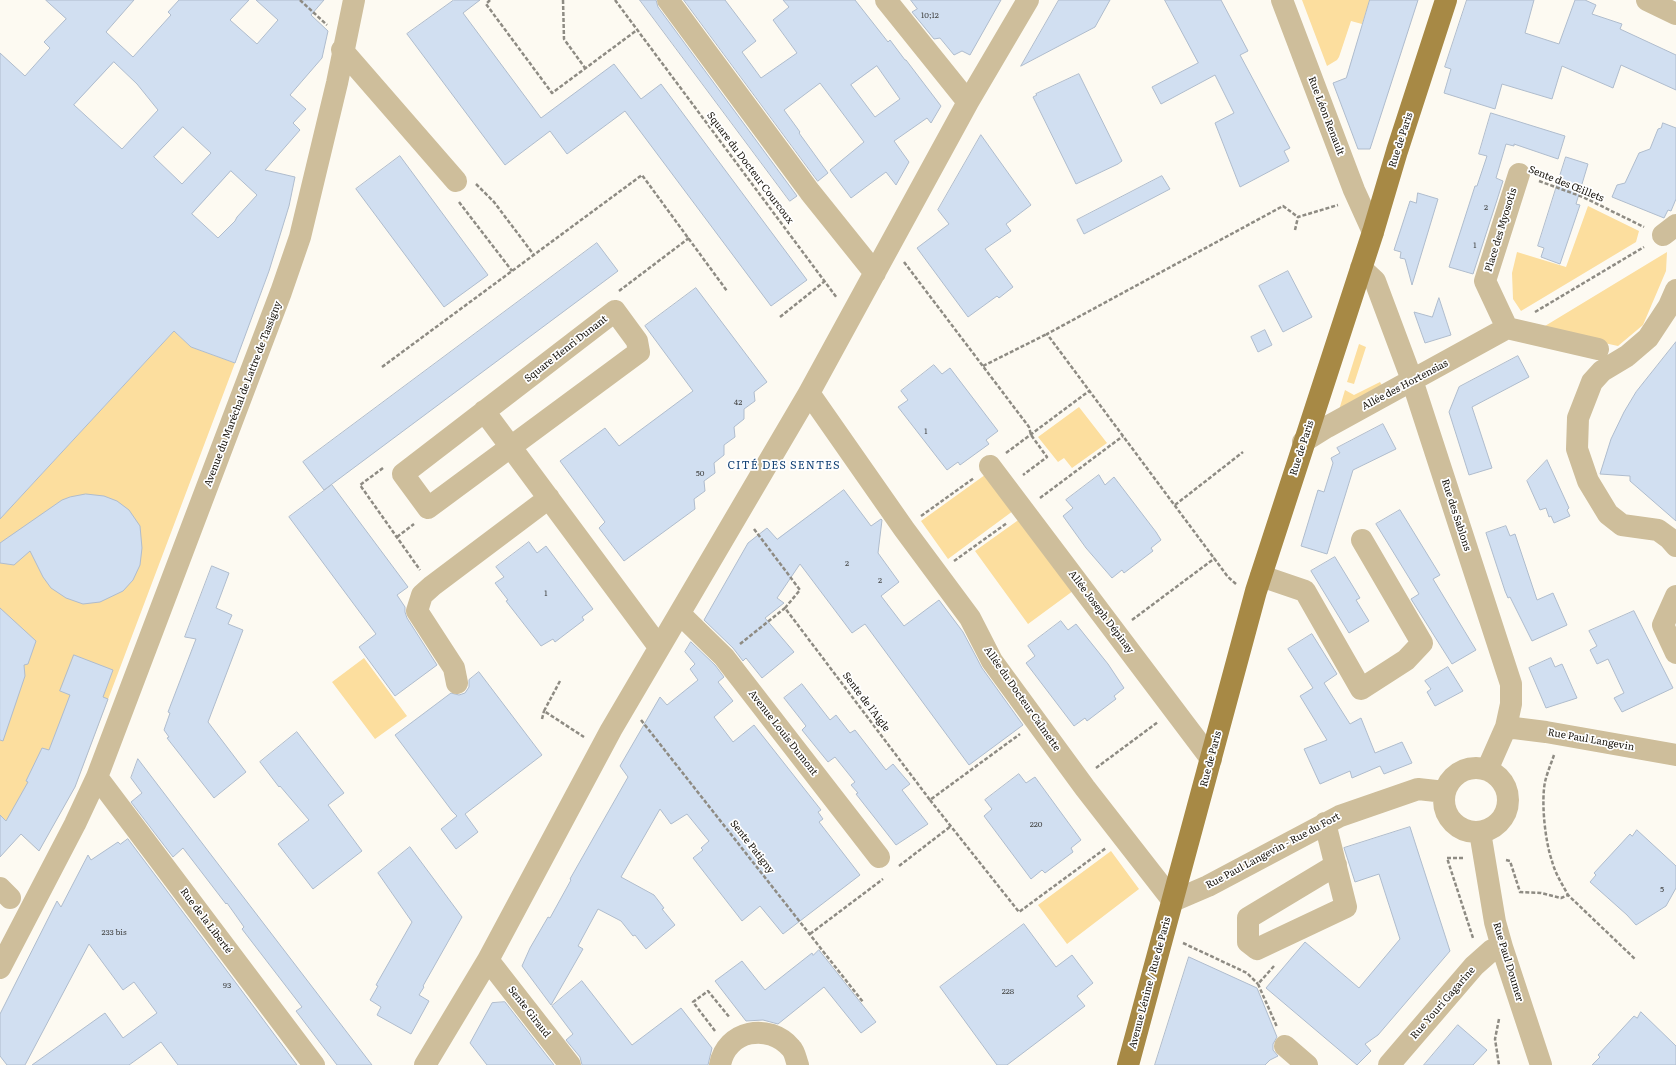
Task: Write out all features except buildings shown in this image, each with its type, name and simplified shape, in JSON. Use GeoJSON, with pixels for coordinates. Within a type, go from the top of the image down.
{"type":"FeatureCollection","features":[{"type":"Feature","properties":{"kind":"main road","name":"Rue de Paris"},"geometry":{"type":"LineString","coordinates":[[1173,901],[1258,584],[1303,442],[1373,232],[1397,151],[1446,0]]}},
{"type":"Feature","properties":{"kind":"main road","name":"Avenue Lénine / Rue de Paris"},"geometry":{"type":"LineString","coordinates":[[1128,1065],[1173,901]]}},
{"type":"Feature","properties":{"kind":"street","name":"Avenue du Maréchal de Lattre de Tassigny"},"geometry":{"type":"LineString","coordinates":[[0,968],[71,831],[97,777],[257,358],[298,244],[320,155],[354,0]]}},
{"type":"Feature","properties":{"kind":"street"},"geometry":{"type":"LineString","coordinates":[[668,0],[810,192],[875,273]]}},
{"type":"Feature","properties":{"kind":"street"},"geometry":{"type":"LineString","coordinates":[[886,0],[968,102]]}},
{"type":"Feature","properties":{"kind":"street"},"geometry":{"type":"LineString","coordinates":[[425,1065],[488,960],[627,702],[809,393],[968,102],[1028,0]]}},
{"type":"Feature","properties":{"kind":"street","name":"Rue Léon Renault"},"geometry":{"type":"LineString","coordinates":[[1282,0],[1354,190],[1373,232]]}},
{"type":"Feature","properties":{"kind":"street"},"geometry":{"type":"LineString","coordinates":[[1647,0],[1676,14]]}},
{"type":"Feature","properties":{"kind":"street"},"geometry":{"type":"LineString","coordinates":[[345,40],[456,181]]}},
{"type":"Feature","properties":{"kind":"street","name":"Place des Myosotis"},"geometry":{"type":"LineString","coordinates":[[1507,328],[1485,281],[1519,174]]}},
{"type":"Feature","properties":{"kind":"street","name":"Rue des Sablons"},"geometry":{"type":"LineString","coordinates":[[1361,268],[1375,281],[1412,380],[1511,684],[1510,704],[1506,727],[1486,770]]}},
{"type":"Feature","properties":{"kind":"street"},"geometry":{"type":"LineString","coordinates":[[1676,290],[1669,306],[1648,338],[1627,356],[1602,371],[1592,382],[1578,418],[1577,449],[1588,481],[1608,514],[1622,525],[1658,530],[1669,538],[1676,546]]}},
{"type":"Feature","properties":{"kind":"street","name":"Square Henri Dunant"},"geometry":{"type":"LineString","coordinates":[[615,311],[637,340],[639,352],[428,508],[402,474],[484,411],[615,311]]}},
{"type":"Feature","properties":{"kind":"street"},"geometry":{"type":"LineString","coordinates":[[1507,328],[1598,349]]}},
{"type":"Feature","properties":{"kind":"street","name":"Allée des Hortensias"},"geometry":{"type":"LineString","coordinates":[[1303,442],[1327,427],[1507,328]]}},
{"type":"Feature","properties":{"kind":"street","name":"Allée du Docteur Calmette"},"geometry":{"type":"LineString","coordinates":[[809,393],[909,535],[970,618],[989,655],[1037,722],[1173,901]]}},
{"type":"Feature","properties":{"kind":"street"},"geometry":{"type":"LineString","coordinates":[[484,411],[659,647]]}},
{"type":"Feature","properties":{"kind":"street","name":"Allée Joseph Dépinay"},"geometry":{"type":"LineString","coordinates":[[990,466],[1212,759]]}},
{"type":"Feature","properties":{"kind":"street"},"geometry":{"type":"LineString","coordinates":[[457,683],[454,668],[417,611],[422,595],[549,498]]}},
{"type":"Feature","properties":{"kind":"street"},"geometry":{"type":"LineString","coordinates":[[1258,584],[1305,591],[1361,689],[1406,660],[1422,644],[1362,540]]}},
{"type":"Feature","properties":{"kind":"street"},"geometry":{"type":"LineString","coordinates":[[1676,596],[1663,625],[1676,653]]}},
{"type":"Feature","properties":{"kind":"street","name":"Avenue Louis Dumont"},"geometry":{"type":"LineString","coordinates":[[680,614],[724,657],[887,867]]}},
{"type":"Feature","properties":{"kind":"street","name":"Rue Paul Langevin"},"geometry":{"type":"LineString","coordinates":[[1506,727],[1561,734],[1676,755]]}},
{"type":"Feature","properties":{"kind":"street"},"geometry":{"type":"LineString","coordinates":[[1473,768],[1486,770],[1496,775],[1503,783],[1508,793],[1508,804],[1505,814],[1499,823],[1490,829],[1480,832],[1463,830],[1454,824],[1447,814],[1444,804],[1445,792],[1450,780],[1461,772],[1473,768]]}},
{"type":"Feature","properties":{"kind":"street","name":"Rue de la Liberté"},"geometry":{"type":"LineString","coordinates":[[97,777],[314,1065]]}},
{"type":"Feature","properties":{"kind":"street","name":"Rue Paul Langevin - Rue du Fort"},"geometry":{"type":"LineString","coordinates":[[1173,901],[1208,886],[1340,816],[1418,789],[1445,792]]}},
{"type":"Feature","properties":{"kind":"street"},"geometry":{"type":"LineString","coordinates":[[1325,823],[1336,865],[1346,907],[1257,949],[1248,942],[1248,918],[1336,865]]}},
{"type":"Feature","properties":{"kind":"street","name":"Rue Paul Doumer"},"geometry":{"type":"LineString","coordinates":[[1480,832],[1483,859],[1495,922],[1502,948],[1541,1065]]}},
{"type":"Feature","properties":{"kind":"street","name":"Rue Youri Gagarine"},"geometry":{"type":"LineString","coordinates":[[1389,1065],[1480,960],[1492,950],[1502,948]]}},
{"type":"Feature","properties":{"kind":"street","name":"Sente Giraud"},"geometry":{"type":"LineString","coordinates":[[488,960],[570,1065]]}},
{"type":"Feature","properties":{"kind":"street"},"geometry":{"type":"LineString","coordinates":[[730,1049],[755,1031],[776,1035],[792,1048],[798,1065]]}},
{"type":"Feature","properties":{"kind":"street"},"geometry":{"type":"LineString","coordinates":[[1285,1046],[1307,1065]]}},
{"type":"Feature","properties":{"kind":"path"},"geometry":{"type":"LineString","coordinates":[[300,0],[345,40]]}},
{"type":"Feature","properties":{"kind":"path"},"geometry":{"type":"LineString","coordinates":[[490,0],[486,4],[552,93],[637,30]]}},
{"type":"Feature","properties":{"kind":"path"},"geometry":{"type":"LineString","coordinates":[[563,0],[564,39],[585,68]]}},
{"type":"Feature","properties":{"kind":"path","name":"Square du Docteur Courcoux"},"geometry":{"type":"LineString","coordinates":[[615,0],[850,316]]}},
{"type":"Feature","properties":{"kind":"path"},"geometry":{"type":"LineString","coordinates":[[512,271],[447,187],[466,174],[494,202],[534,255]]}},
{"type":"Feature","properties":{"kind":"path","name":"Sente des Œillets"},"geometry":{"type":"LineString","coordinates":[[1519,174],[1583,197],[1663,230]]}},
{"type":"Feature","properties":{"kind":"path"},"geometry":{"type":"LineString","coordinates":[[382,367],[642,175],[727,290]]}},
{"type":"Feature","properties":{"kind":"path"},"geometry":{"type":"LineString","coordinates":[[1298,217],[1339,205],[1354,190]]}},
{"type":"Feature","properties":{"kind":"path"},"geometry":{"type":"LineString","coordinates":[[983,366],[1047,334],[1283,206],[1298,217]]}},
{"type":"Feature","properties":{"kind":"path"},"geometry":{"type":"LineString","coordinates":[[1295,230],[1298,217]]}},
{"type":"Feature","properties":{"kind":"path"},"geometry":{"type":"LineString","coordinates":[[890,245],[913,272],[1029,427],[1031,435],[1047,457],[1007,488]]}},
{"type":"Feature","properties":{"kind":"path"},"geometry":{"type":"LineString","coordinates":[[1535,312],[1644,247]]}},
{"type":"Feature","properties":{"kind":"path"},"geometry":{"type":"LineString","coordinates":[[780,317],[825,281]]}},
{"type":"Feature","properties":{"kind":"path"},"geometry":{"type":"LineString","coordinates":[[1047,334],[1234,583],[1258,584]]}},
{"type":"Feature","properties":{"kind":"path"},"geometry":{"type":"LineString","coordinates":[[1175,505],[1243,452]]}},
{"type":"Feature","properties":{"kind":"path"},"geometry":{"type":"LineString","coordinates":[[724,657],[785,608],[800,590],[740,510]]}},
{"type":"Feature","properties":{"kind":"path"},"geometry":{"type":"LineString","coordinates":[[1116,632],[1215,558]]}},
{"type":"Feature","properties":{"kind":"path","name":"Sente de l'Aigle"},"geometry":{"type":"LineString","coordinates":[[785,608],[930,800],[1019,912],[1123,836]]}},
{"type":"Feature","properties":{"kind":"path"},"geometry":{"type":"LineString","coordinates":[[542,719],[544,711],[560,681]]}},
{"type":"Feature","properties":{"kind":"path","name":"Sente Patigny"},"geometry":{"type":"LineString","coordinates":[[627,702],[863,1002]]}},
{"type":"Feature","properties":{"kind":"path"},"geometry":{"type":"LineString","coordinates":[[1080,780],[1174,710]]}},
{"type":"Feature","properties":{"kind":"path"},"geometry":{"type":"LineString","coordinates":[[544,711],[602,748]]}},
{"type":"Feature","properties":{"kind":"path"},"geometry":{"type":"LineString","coordinates":[[930,800],[1037,722]]}},
{"type":"Feature","properties":{"kind":"path"},"geometry":{"type":"LineString","coordinates":[[1561,734],[1545,783],[1544,810],[1552,861],[1558,877],[1568,895],[1635,959]]}},
{"type":"Feature","properties":{"kind":"path"},"geometry":{"type":"LineString","coordinates":[[810,934],[887,867],[951,826]]}},
{"type":"Feature","properties":{"kind":"path"},"geometry":{"type":"LineString","coordinates":[[1480,960],[1447,858],[1483,859]]}},
{"type":"Feature","properties":{"kind":"path"},"geometry":{"type":"LineString","coordinates":[[1528,893],[1541,893],[1561,898],[1568,895]]}},
{"type":"Feature","properties":{"kind":"path"},"geometry":{"type":"LineString","coordinates":[[1178,941],[1247,973],[1258,984],[1285,1046]]}},
{"type":"Feature","properties":{"kind":"path"},"geometry":{"type":"LineString","coordinates":[[1258,984],[1277,963]]}},
{"type":"Feature","properties":{"kind":"path"},"geometry":{"type":"LineString","coordinates":[[708,991],[730,1049],[693,1002],[708,991]]}},
{"type":"Feature","properties":{"kind":"path"},"geometry":{"type":"LineString","coordinates":[[1499,1019],[1495,1039],[1499,1065]]}},
{"type":"Feature","properties":{"kind":"shaded area"},"geometry":{"type":"Polygon","coordinates":[[[1302,0],[1370,0],[1362,24],[1351,21],[1339,57],[1327,66],[1302,0]]]}},
{"type":"Feature","properties":{"kind":"shaded area"},"geometry":{"type":"Polygon","coordinates":[[[1588,206],[1639,231],[1636,242],[1521,311],[1513,299],[1512,273],[1517,252],[1566,267],[1588,206]]]}},
{"type":"Feature","properties":{"kind":"shaded area"},"geometry":{"type":"Polygon","coordinates":[[[1667,252],[1666,271],[1643,325],[1618,346],[1540,329],[1667,252]]]}},
{"type":"Feature","properties":{"kind":"shaded area"},"geometry":{"type":"Polygon","coordinates":[[[174,331],[191,347],[235,363],[75,787],[39,851],[0,815],[0,519],[174,331]]]}},
{"type":"Feature","properties":{"kind":"shaded area"},"geometry":{"type":"Polygon","coordinates":[[[1359,344],[1366,347],[1354,384],[1347,382],[1359,344]]]}},
{"type":"Feature","properties":{"kind":"shaded area"},"geometry":{"type":"Polygon","coordinates":[[[1380,382],[1383,387],[1339,410],[1345,390],[1354,395],[1380,382]]]}},
{"type":"Feature","properties":{"kind":"shaded area"},"geometry":{"type":"Polygon","coordinates":[[[1079,407],[1107,443],[1072,468],[1064,458],[1058,462],[1038,437],[1079,407]]]}},
{"type":"Feature","properties":{"kind":"shaded area"},"geometry":{"type":"Polygon","coordinates":[[[989,472],[1017,508],[948,559],[921,521],[989,472]]]}},
{"type":"Feature","properties":{"kind":"shaded area"},"geometry":{"type":"Polygon","coordinates":[[[1024,516],[1077,588],[1028,624],[975,551],[1024,516]]]}},
{"type":"Feature","properties":{"kind":"shaded area"},"geometry":{"type":"Polygon","coordinates":[[[364,658],[407,716],[375,739],[332,682],[364,658]]]}},
{"type":"Feature","properties":{"kind":"shaded area"},"geometry":{"type":"Polygon","coordinates":[[[1111,851],[1139,889],[1067,944],[1038,905],[1111,851]]]}},
{"type":"Feature","properties":{"kind":"district","name":"CITÉ DES SENTES"},"geometry":{"type":"Point","coordinates":[784,466]}}]}
